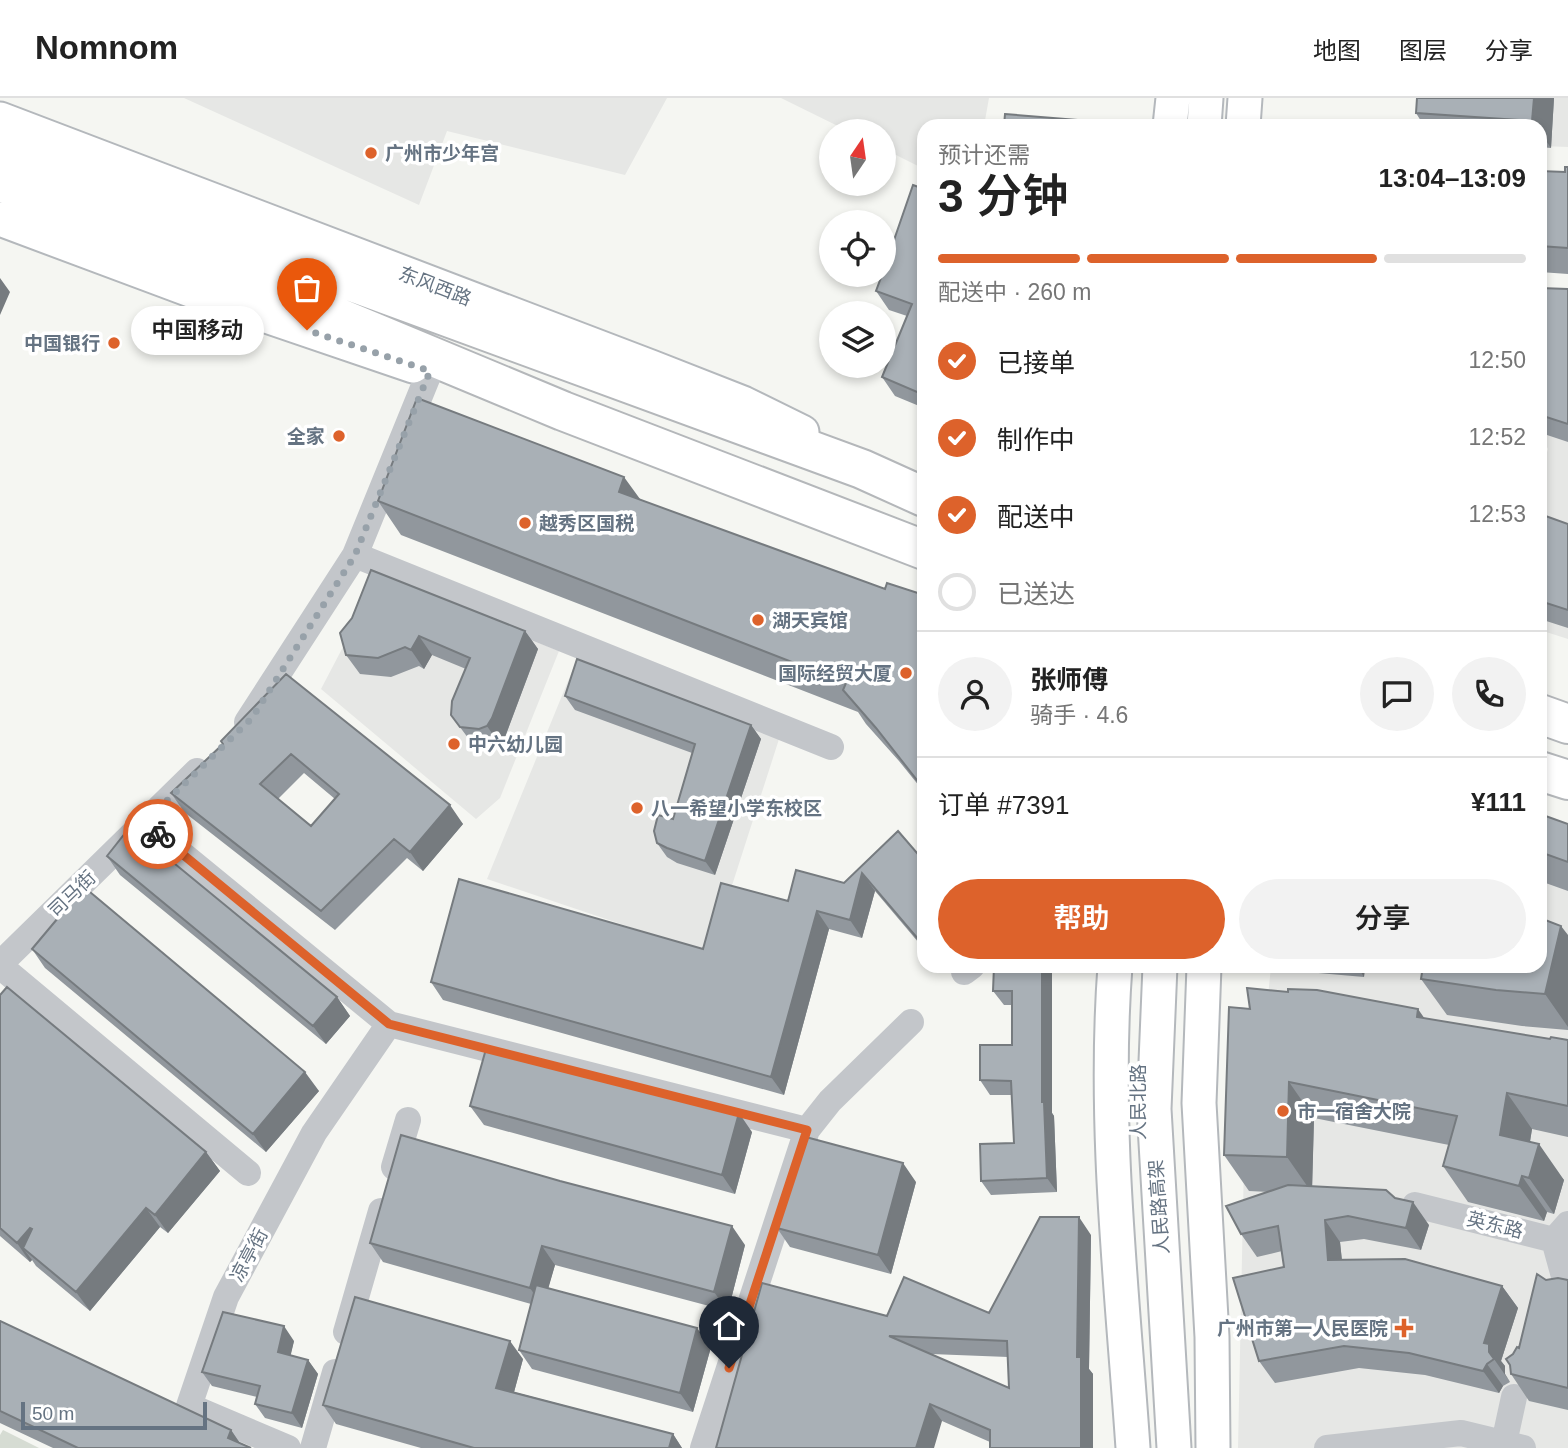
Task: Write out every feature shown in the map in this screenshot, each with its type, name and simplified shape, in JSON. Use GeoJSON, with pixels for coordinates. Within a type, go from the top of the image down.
{"type":"FeatureCollection","features":[{"type":"Feature","properties":{"kind":"highway","name":"东风西路"},"geometry":{"type":"LineString","coordinates":[[0,153],[862,469],[917,494]]}},
{"type":"Feature","properties":{"kind":"highway"},"geometry":{"type":"LineString","coordinates":[[0,182],[176,250],[563,411],[917,547]]}},
{"type":"Feature","properties":{"kind":"highway"},"geometry":{"type":"LineString","coordinates":[[1547,717],[1568,724]]}},
{"type":"Feature","properties":{"kind":"highway"},"geometry":{"type":"LineString","coordinates":[[1547,773],[1568,780]]}},
{"type":"Feature","properties":{"kind":"main road"},"geometry":{"type":"LineString","coordinates":[[1171,119],[1173,98]]}},
{"type":"Feature","properties":{"kind":"main road"},"geometry":{"type":"LineString","coordinates":[[1204,119],[1206,98]]}},
{"type":"Feature","properties":{"kind":"main road"},"geometry":{"type":"LineString","coordinates":[[1244,119],[1245,98]]}},
{"type":"Feature","properties":{"kind":"main road","name":"东风西路"},"geometry":{"type":"LineString","coordinates":[[0,119],[743,403],[812,437],[862,469]]}},
{"type":"Feature","properties":{"kind":"main road"},"geometry":{"type":"LineString","coordinates":[[0,219],[193,290],[430,371],[563,411]]}},
{"type":"Feature","properties":{"kind":"main road"},"geometry":{"type":"LineString","coordinates":[[862,469],[917,485]]}},
{"type":"Feature","properties":{"kind":"main road"},"geometry":{"type":"LineString","coordinates":[[1114,973],[1111,1020],[1111,1101],[1133,1448]]}},
{"type":"Feature","properties":{"kind":"main road","name":"人民北路"},"geometry":{"type":"LineString","coordinates":[[1142,973],[1136,1098],[1153,1448]]}},
{"type":"Feature","properties":{"kind":"main road","name":"人民路高架"},"geometry":{"type":"LineString","coordinates":[[1160,973],[1154,1109],[1174,1448]]}},
{"type":"Feature","properties":{"kind":"main road","name":"人民北路"},"geometry":{"type":"LineString","coordinates":[[1178,973],[1173,1088],[1176,1205],[1190,1448]]}},
{"type":"Feature","properties":{"kind":"main road"},"geometry":{"type":"LineString","coordinates":[[1204,973],[1199,1103],[1212,1337],[1213,1448]]}},
{"type":"Feature","properties":{"kind":"street"},"geometry":{"type":"LineString","coordinates":[[232,737],[252,718],[355,555],[430,371]]}},
{"type":"Feature","properties":{"kind":"street"},"geometry":{"type":"LineString","coordinates":[[355,555],[831,747]]}},
{"type":"Feature","properties":{"kind":"street","name":"司马街"},"geometry":{"type":"LineString","coordinates":[[4,955],[213,756]]}},
{"type":"Feature","properties":{"kind":"street"},"geometry":{"type":"LineString","coordinates":[[144,823],[389,1024],[807,1130]]}},
{"type":"Feature","properties":{"kind":"street"},"geometry":{"type":"LineString","coordinates":[[4,955],[248,1173]]}},
{"type":"Feature","properties":{"kind":"street"},"geometry":{"type":"LineString","coordinates":[[703,1448],[807,1130],[830,1101],[911,1022]]}},
{"type":"Feature","properties":{"kind":"street","name":"凉亭街"},"geometry":{"type":"LineString","coordinates":[[288,1448],[189,1405],[226,1297],[314,1133],[389,1024]]}},
{"type":"Feature","properties":{"kind":"street"},"geometry":{"type":"LineString","coordinates":[[313,1448],[408,1120]]}},
{"type":"Feature","properties":{"kind":"street","name":"英东路"},"geometry":{"type":"LineString","coordinates":[[1415,1205],[1561,1232]]}},
{"type":"Feature","properties":{"kind":"street"},"geometry":{"type":"LineString","coordinates":[[1561,1232],[1568,1291]]}},
{"type":"Feature","properties":{"kind":"street"},"geometry":{"type":"LineString","coordinates":[[1327,1448],[1461,1433],[1513,1446],[1514,1397]]}},
{"type":"Feature","properties":{"kind":"shaded area","name":"广州市少年宫"},"geometry":{"type":"Polygon","coordinates":[[[184,98],[667,98],[625,175],[447,131],[419,205],[184,98]]]}},
{"type":"Feature","properties":{"kind":"shaded area"},"geometry":{"type":"Polygon","coordinates":[[[781,98],[989,98],[985,119],[917,119],[917,166],[896,155],[896,119],[824,119],[781,98]]]}},
{"type":"Feature","properties":{"kind":"shaded area"},"geometry":{"type":"Polygon","coordinates":[[[1436,98],[1568,98],[1568,147],[1547,146],[1547,119],[1435,119],[1436,98]]]}},
{"type":"Feature","properties":{"kind":"shaded area"},"geometry":{"type":"Polygon","coordinates":[[[1568,324],[1568,639],[1547,632],[1547,390],[1568,324]]]}},
{"type":"Feature","properties":{"kind":"shaded area","name":"中六幼儿园"},"geometry":{"type":"Polygon","coordinates":[[[378,580],[559,651],[500,798],[476,819],[321,689],[378,580]]]}},
{"type":"Feature","properties":{"kind":"shaded area","name":"八一希望小学东校区"},"geometry":{"type":"Polygon","coordinates":[[[577,659],[780,736],[710,954],[487,879],[577,659]]]}},
{"type":"Feature","properties":{"kind":"shaded area","name":"广州市第一人民医院"},"geometry":{"type":"Polygon","coordinates":[[[1547,840],[1568,847],[1568,1448],[1238,1448],[1247,1019],[1268,997],[1270,973],[1547,973],[1547,840]]]}},
{"type":"Feature","properties":{"kind":"shaded area"},"geometry":{"type":"Polygon","coordinates":[[[3,1430],[39,1448],[0,1448],[0,1435],[3,1430]]]}},
{"type":"Feature","properties":{"kind":"building"},"geometry":{"type":"Polygon","coordinates":[[[1417,98],[1534,98],[1532,119],[1416,113],[1417,98]]]}},
{"type":"Feature","properties":{"kind":"building"},"geometry":{"type":"Polygon","coordinates":[[[1005,114],[1065,119],[1005,119],[1005,114]]]}},
{"type":"Feature","properties":{"kind":"building"},"geometry":{"type":"Polygon","coordinates":[[[1565,167],[1568,167],[1568,248],[1547,246],[1547,171],[1565,172],[1565,167]]]}},
{"type":"Feature","properties":{"kind":"building"},"geometry":{"type":"Polygon","coordinates":[[[913,185],[917,186],[917,392],[884,378],[896,378],[896,343],[912,304],[876,291],[878,287],[896,287],[896,234],[913,185]]]}},
{"type":"Feature","properties":{"kind":"building"},"geometry":{"type":"Polygon","coordinates":[[[1547,288],[1568,289],[1568,424],[1547,417],[1547,288]]]}},
{"type":"Feature","properties":{"kind":"building"},"geometry":{"type":"Polygon","coordinates":[[[417,398],[624,477],[619,492],[885,589],[887,583],[917,593],[917,780],[843,690],[846,683],[378,501],[417,398]]]}},
{"type":"Feature","properties":{"kind":"building"},"geometry":{"type":"Polygon","coordinates":[[[1547,516],[1568,524],[1568,610],[1547,603],[1547,516]]]}},
{"type":"Feature","properties":{"kind":"building"},"geometry":{"type":"Polygon","coordinates":[[[371,570],[525,631],[487,726],[479,729],[460,727],[451,715],[452,701],[470,658],[419,636],[411,650],[405,647],[378,658],[346,655],[340,633],[352,618],[371,570]]]}},
{"type":"Feature","properties":{"kind":"building"},"geometry":{"type":"Polygon","coordinates":[[[577,659],[751,725],[705,861],[657,843],[654,831],[658,815],[673,819],[695,744],[565,696],[577,659]]]}},
{"type":"Feature","properties":{"kind":"building"},"geometry":{"type":"Polygon","coordinates":[[[286,674],[450,805],[410,852],[394,839],[321,911],[171,793],[223,744],[221,741],[286,674]],[[291,754],[260,784],[311,826],[339,794],[291,754]]]}},
{"type":"Feature","properties":{"kind":"building"},"geometry":{"type":"Polygon","coordinates":[[[1547,816],[1568,824],[1568,862],[1547,854],[1547,816]]]}},
{"type":"Feature","properties":{"kind":"building"},"geometry":{"type":"Polygon","coordinates":[[[130,827],[337,997],[313,1026],[107,856],[130,827]]]}},
{"type":"Feature","properties":{"kind":"building"},"geometry":{"type":"Polygon","coordinates":[[[898,831],[917,853],[917,938],[862,873],[850,920],[817,911],[771,1077],[431,982],[459,879],[703,949],[721,883],[788,901],[796,870],[844,883],[898,831]]]}},
{"type":"Feature","properties":{"kind":"building"},"geometry":{"type":"Polygon","coordinates":[[[84,887],[305,1072],[253,1134],[32,949],[84,887]]]}},
{"type":"Feature","properties":{"kind":"building"},"geometry":{"type":"Polygon","coordinates":[[[1547,921],[1561,926],[1545,994],[1421,979],[1422,973],[1547,973],[1547,921]]]}},
{"type":"Feature","properties":{"kind":"building"},"geometry":{"type":"Polygon","coordinates":[[[994,973],[1042,973],[1042,1102],[1047,1178],[981,1181],[980,1144],[1014,1143],[1011,1081],[980,1080],[980,1045],[1012,1045],[1012,991],[993,991],[994,973]]]}},
{"type":"Feature","properties":{"kind":"building"},"geometry":{"type":"Polygon","coordinates":[[[7,987],[206,1152],[155,1215],[146,1208],[76,1292],[23,1248],[32,1229],[17,1243],[0,1228],[0,995],[7,987]]]}},
{"type":"Feature","properties":{"kind":"building"},"geometry":{"type":"Polygon","coordinates":[[[1247,988],[1288,992],[1288,989],[1317,990],[1418,1009],[1417,1017],[1568,1040],[1568,1106],[1507,1093],[1500,1135],[1539,1144],[1529,1178],[1522,1176],[1519,1186],[1443,1166],[1457,1116],[1289,1082],[1287,1157],[1224,1155],[1229,1007],[1250,1009],[1247,988]]]}},
{"type":"Feature","properties":{"kind":"building"},"geometry":{"type":"Polygon","coordinates":[[[486,1049],[739,1113],[722,1175],[470,1106],[486,1049]]]}},
{"type":"Feature","properties":{"kind":"building"},"geometry":{"type":"Polygon","coordinates":[[[401,1135],[560,1181],[732,1226],[714,1292],[542,1246],[530,1288],[370,1243],[401,1135]]]}},
{"type":"Feature","properties":{"kind":"building"},"geometry":{"type":"Polygon","coordinates":[[[802,1136],[903,1163],[878,1255],[777,1228],[802,1136]]]}},
{"type":"Feature","properties":{"kind":"building"},"geometry":{"type":"Polygon","coordinates":[[[1288,1185],[1386,1190],[1395,1198],[1413,1202],[1406,1228],[1348,1216],[1325,1220],[1328,1260],[1405,1259],[1502,1286],[1484,1343],[1489,1344],[1489,1352],[1494,1359],[1483,1371],[1409,1353],[1344,1346],[1259,1361],[1233,1278],[1284,1267],[1278,1226],[1241,1234],[1226,1206],[1288,1185]]]}},
{"type":"Feature","properties":{"kind":"building"},"geometry":{"type":"Polygon","coordinates":[[[1040,1217],[1079,1217],[1077,1357],[1081,1357],[1081,1448],[990,1448],[990,1430],[930,1404],[916,1448],[716,1448],[762,1283],[887,1316],[904,1277],[989,1313],[1040,1217]],[[889,1336],[1009,1388],[1007,1341],[889,1336]]]}},
{"type":"Feature","properties":{"kind":"building"},"geometry":{"type":"Polygon","coordinates":[[[1537,1274],[1546,1280],[1568,1280],[1568,1388],[1511,1374],[1506,1359],[1519,1348],[1537,1274]]]}},
{"type":"Feature","properties":{"kind":"building"},"geometry":{"type":"Polygon","coordinates":[[[536,1285],[697,1328],[680,1393],[519,1350],[536,1285]]]}},
{"type":"Feature","properties":{"kind":"building"},"geometry":{"type":"Polygon","coordinates":[[[355,1297],[510,1341],[496,1388],[673,1434],[669,1448],[474,1448],[323,1405],[355,1297]]]}},
{"type":"Feature","properties":{"kind":"building"},"geometry":{"type":"Polygon","coordinates":[[[223,1312],[284,1326],[278,1352],[308,1360],[292,1413],[255,1404],[260,1386],[202,1372],[223,1312]]]}},
{"type":"Feature","properties":{"kind":"building"},"geometry":{"type":"Polygon","coordinates":[[[0,1321],[231,1430],[228,1438],[251,1448],[78,1448],[0,1411],[0,1321]]]}},
{"type":"Feature","properties":{"kind":"way so far"},"geometry":{"type":"LineString","coordinates":[[158,834],[144,823],[252,718],[355,555],[430,371],[307,330]]}},
{"type":"Feature","properties":{"kind":"place","name":"广州市少年宫"},"geometry":{"type":"Point","coordinates":[371,153]}},
{"type":"Feature","properties":{"kind":"place","name":"中国移动"},"geometry":{"type":"Point","coordinates":[307,330]}},
{"type":"Feature","properties":{"kind":"place","name":"中国银行"},"geometry":{"type":"Point","coordinates":[114,343]}},
{"type":"Feature","properties":{"kind":"place","name":"全家"},"geometry":{"type":"Point","coordinates":[339,436]}},
{"type":"Feature","properties":{"kind":"place","name":"越秀区国税"},"geometry":{"type":"Point","coordinates":[525,523]}},
{"type":"Feature","properties":{"kind":"place","name":"湖天宾馆"},"geometry":{"type":"Point","coordinates":[758,620]}},
{"type":"Feature","properties":{"kind":"place","name":"国际经贸大厦"},"geometry":{"type":"Point","coordinates":[906,673]}},
{"type":"Feature","properties":{"kind":"place","name":"中六幼儿园"},"geometry":{"type":"Point","coordinates":[454,744]}},
{"type":"Feature","properties":{"kind":"place","name":"八一希望小学东校区"},"geometry":{"type":"Point","coordinates":[637,808]}},
{"type":"Feature","properties":{"kind":"place","name":"市一宿舍大院"},"geometry":{"type":"Point","coordinates":[1283,1111]}},
{"type":"Feature","properties":{"kind":"place","name":"广州市第一人民医院"},"geometry":{"type":"Point","coordinates":[1404,1328]}},
{"type":"Feature","properties":{"kind":"route"},"geometry":{"type":"LineString","coordinates":[[158,834],[389,1024],[807,1130],[729,1368]]}}]}
